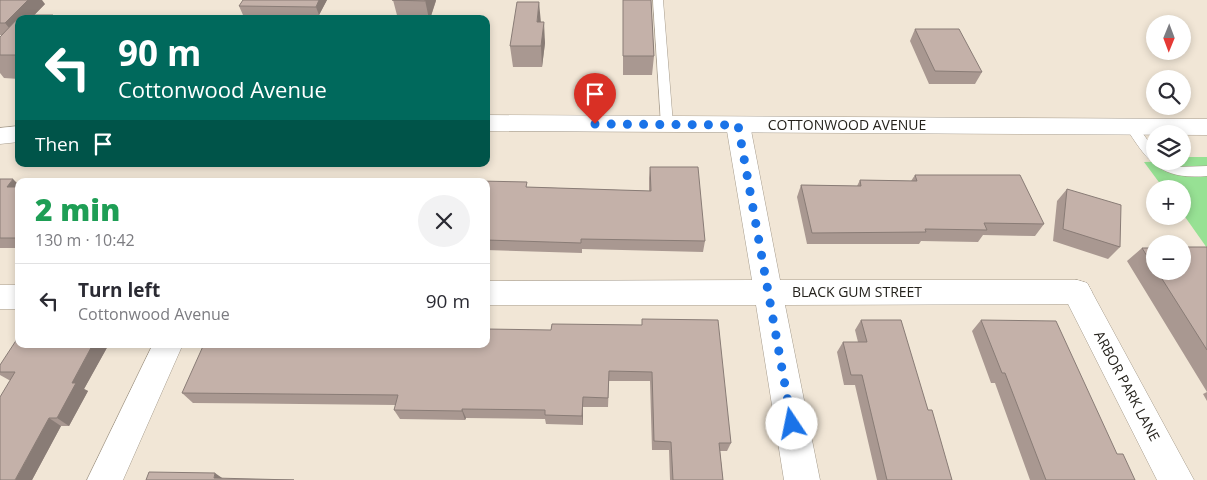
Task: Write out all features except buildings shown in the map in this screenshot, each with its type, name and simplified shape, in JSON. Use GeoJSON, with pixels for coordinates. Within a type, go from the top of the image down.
{"type":"FeatureCollection","features":[{"type":"Feature","properties":{"kind":"street","name":"COTTONWOOD AVENUE"},"geometry":{"type":"LineString","coordinates":[[490,123],[1207,127]]}},
{"type":"Feature","properties":{"kind":"street"},"geometry":{"type":"LineString","coordinates":[[738,125],[802,480]]}},
{"type":"Feature","properties":{"kind":"street"},"geometry":{"type":"LineString","coordinates":[[0,136],[15,134]]}},
{"type":"Feature","properties":{"kind":"street","name":"BLACK GUM STREET"},"geometry":{"type":"LineString","coordinates":[[490,293],[1077,292]]}},
{"type":"Feature","properties":{"kind":"street","name":"ARBOR PARK LANE"},"geometry":{"type":"LineString","coordinates":[[1077,292],[1176,480]]}},
{"type":"Feature","properties":{"kind":"street"},"geometry":{"type":"LineString","coordinates":[[0,297],[15,297]]}},
{"type":"Feature","properties":{"kind":"street"},"geometry":{"type":"LineString","coordinates":[[105,480],[166,348]]}},
{"type":"Feature","properties":{"kind":"lane"},"geometry":{"type":"LineString","coordinates":[[658,0],[667,124]]}},
{"type":"Feature","properties":{"kind":"lane"},"geometry":{"type":"LineString","coordinates":[[1131,126],[1146,146]]}},
{"type":"Feature","properties":{"kind":"lane"},"geometry":{"type":"LineString","coordinates":[[1171,170],[1186,173],[1207,171]]}},
{"type":"Feature","properties":{"kind":"shaded area"},"geometry":{"type":"Polygon","coordinates":[[[1191,157],[1207,157],[1207,248],[1191,225],[1191,180],[1157,180],[1150,170],[1191,170],[1191,157]]]}},
{"type":"Feature","properties":{"kind":"route"},"geometry":{"type":"LineString","coordinates":[[595,124],[738,125],[792,424]]}}]}
